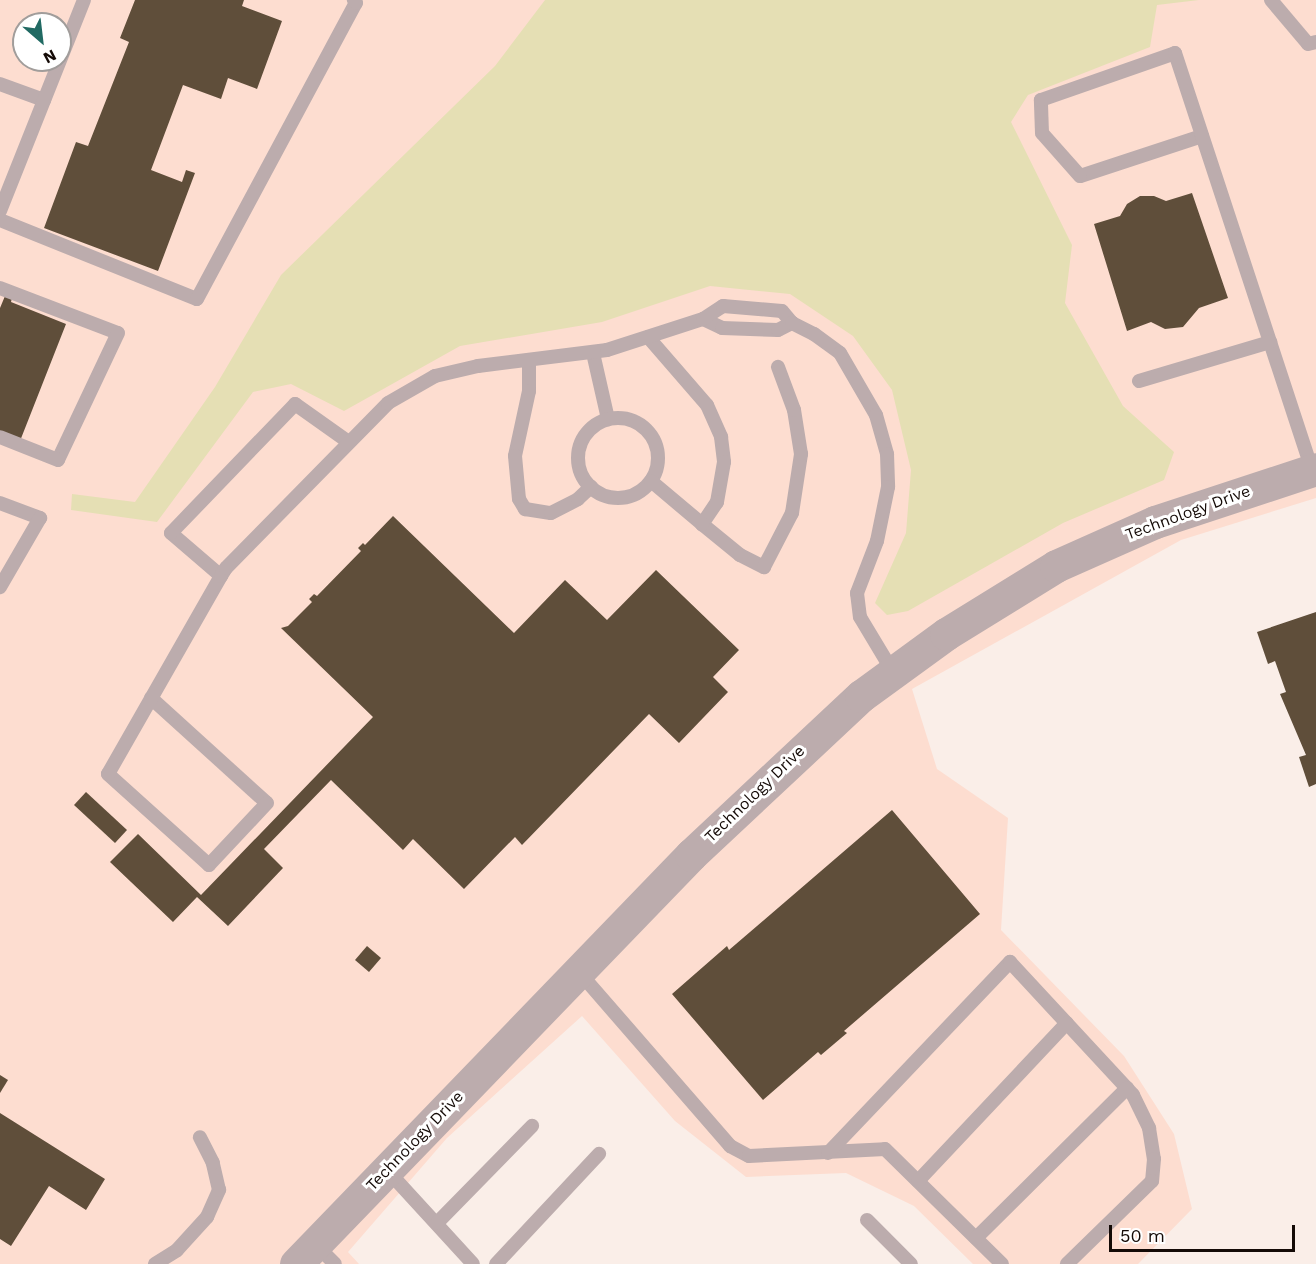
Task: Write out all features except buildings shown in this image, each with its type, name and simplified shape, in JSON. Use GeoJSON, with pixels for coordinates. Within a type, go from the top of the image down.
{"type":"FeatureCollection","features":[{"type":"Feature","properties":{"kind":"street","name":"Technology Drive"},"geometry":{"type":"LineString","coordinates":[[315,1258],[387,1170],[579,972],[787,763],[893,672],[946,634],[1056,566],[1155,522],[1314,470]]}},
{"type":"Feature","properties":{"kind":"lane"},"geometry":{"type":"LineString","coordinates":[[0,211],[84,0]]}},
{"type":"Feature","properties":{"kind":"lane"},"geometry":{"type":"LineString","coordinates":[[0,220],[198,299],[356,3],[354,0]]}},
{"type":"Feature","properties":{"kind":"lane"},"geometry":{"type":"LineString","coordinates":[[1271,0],[1308,44],[1316,42]]}},
{"type":"Feature","properties":{"kind":"lane"},"geometry":{"type":"LineString","coordinates":[[1202,136],[1080,176],[1042,133],[1041,100],[1175,53],[1314,470]]}},
{"type":"Feature","properties":{"kind":"lane"},"geometry":{"type":"LineString","coordinates":[[0,84],[44,100]]}},
{"type":"Feature","properties":{"kind":"lane"},"geometry":{"type":"LineString","coordinates":[[0,288],[118,333],[58,460],[0,437]]}},
{"type":"Feature","properties":{"kind":"lane"},"geometry":{"type":"LineString","coordinates":[[151,698],[267,803],[209,864],[108,774],[151,698],[221,576],[347,441],[388,403],[435,376],[478,366],[593,353],[703,319],[723,306],[782,311],[792,323],[840,353],[876,415],[887,454],[888,488],[877,541],[857,593],[860,617],[893,672]]}},
{"type":"Feature","properties":{"kind":"lane"},"geometry":{"type":"LineString","coordinates":[[703,319],[733,328],[778,330],[792,323]]}},
{"type":"Feature","properties":{"kind":"lane"},"geometry":{"type":"LineString","coordinates":[[648,337],[707,405],[721,437],[724,462],[717,502],[702,524]]}},
{"type":"Feature","properties":{"kind":"lane"},"geometry":{"type":"LineString","coordinates":[[1139,381],[1270,342]]}},
{"type":"Feature","properties":{"kind":"lane"},"geometry":{"type":"LineString","coordinates":[[593,353],[608,419]]}},
{"type":"Feature","properties":{"kind":"lane"},"geometry":{"type":"LineString","coordinates":[[529,361],[529,391],[515,456],[519,499],[525,508],[536,513],[551,513],[578,499],[591,487]]}},
{"type":"Feature","properties":{"kind":"lane"},"geometry":{"type":"LineString","coordinates":[[651,481],[740,555],[764,567],[778,544],[792,513],[801,454],[794,410],[778,367]]}},
{"type":"Feature","properties":{"kind":"lane"},"geometry":{"type":"LineString","coordinates":[[221,576],[171,533],[295,404],[347,441]]}},
{"type":"Feature","properties":{"kind":"lane"},"geometry":{"type":"LineString","coordinates":[[627,418],[648,431],[658,454],[651,481],[635,494],[623,498],[610,497],[591,487],[582,474],[579,450],[592,428],[608,419],[627,418]]}},
{"type":"Feature","properties":{"kind":"lane"},"geometry":{"type":"LineString","coordinates":[[0,503],[40,518],[1,584]]}},
{"type":"Feature","properties":{"kind":"lane"},"geometry":{"type":"LineString","coordinates":[[828,1153],[1010,962],[1127,1088],[1149,1128],[1154,1160],[1152,1181],[1067,1264]]}},
{"type":"Feature","properties":{"kind":"lane"},"geometry":{"type":"LineString","coordinates":[[579,972],[730,1146],[749,1156],[885,1149],[1002,1264]]}},
{"type":"Feature","properties":{"kind":"lane"},"geometry":{"type":"LineString","coordinates":[[918,1181],[1067,1023]]}},
{"type":"Feature","properties":{"kind":"lane"},"geometry":{"type":"LineString","coordinates":[[976,1238],[1127,1088]]}},
{"type":"Feature","properties":{"kind":"lane"},"geometry":{"type":"LineString","coordinates":[[437,1223],[532,1126]]}},
{"type":"Feature","properties":{"kind":"lane"},"geometry":{"type":"LineString","coordinates":[[155,1264],[177,1250],[207,1217],[219,1190],[213,1163],[200,1137]]}},
{"type":"Feature","properties":{"kind":"lane"},"geometry":{"type":"LineString","coordinates":[[496,1264],[599,1154]]}},
{"type":"Feature","properties":{"kind":"lane"},"geometry":{"type":"LineString","coordinates":[[387,1170],[473,1264]]}},
{"type":"Feature","properties":{"kind":"lane"},"geometry":{"type":"LineString","coordinates":[[867,1220],[911,1264]]}},
{"type":"Feature","properties":{"kind":"shaded area"},"geometry":{"type":"Polygon","coordinates":[[[0,0],[1316,0],[1316,498],[1181,540],[912,689],[937,769],[1008,818],[1001,930],[1124,1056],[1174,1134],[1192,1209],[1138,1264],[973,1264],[914,1206],[846,1173],[746,1177],[675,1121],[582,1016],[447,1138],[348,1252],[359,1264],[0,1264],[0,0]]]}},
{"type":"Feature","properties":{"kind":"shaded area"},"geometry":{"type":"Polygon","coordinates":[[[545,0],[1199,0],[1157,5],[1150,47],[1028,95],[1011,122],[1072,245],[1065,303],[1123,406],[1174,452],[1164,480],[1063,523],[908,611],[887,615],[875,603],[906,533],[911,470],[892,390],[853,336],[790,294],[710,286],[602,322],[460,346],[344,411],[291,384],[253,392],[157,522],[71,510],[72,494],[135,502],[215,387],[281,275],[495,66],[545,0]]]}}]}
